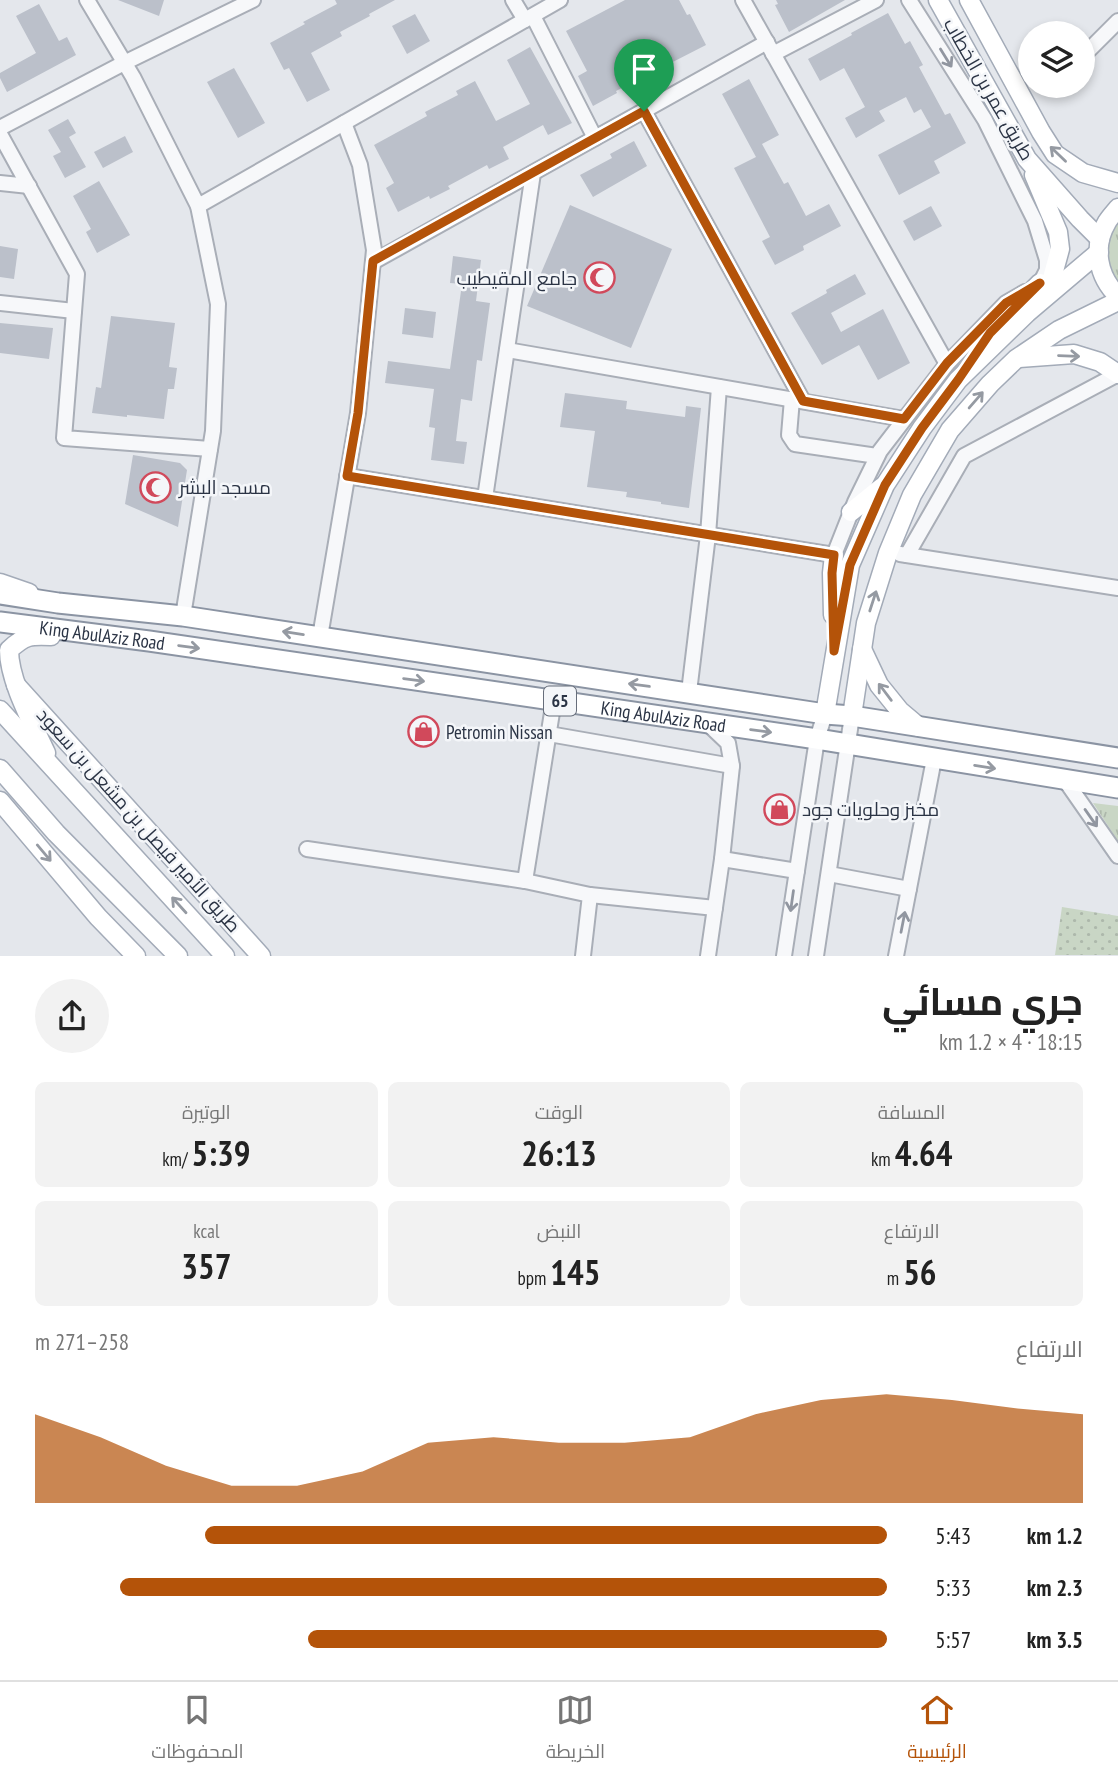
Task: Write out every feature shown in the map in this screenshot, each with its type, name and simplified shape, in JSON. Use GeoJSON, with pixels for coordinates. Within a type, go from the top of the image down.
{"type":"FeatureCollection","features":[{"type":"Feature","properties":{"kind":"highway","name":"King AbulAziz Road"},"geometry":{"type":"LineString","coordinates":[[0,594],[320,637],[1118,758]]}},
{"type":"Feature","properties":{"kind":"highway","name":"King AbulAziz Road"},"geometry":{"type":"LineString","coordinates":[[0,622],[149,641],[817,739],[1118,789]]}},
{"type":"Feature","properties":{"kind":"main road","name":"طريق عمر بن الخطاب"},"geometry":{"type":"LineString","coordinates":[[938,0],[1027,159],[1080,219],[1099,245]]}},
{"type":"Feature","properties":{"kind":"main road","name":"طريق عمر بن الخطاب"},"geometry":{"type":"LineString","coordinates":[[972,4],[1055,154],[1083,173],[1118,183]]}},
{"type":"Feature","properties":{"kind":"main road"},"geometry":{"type":"LineString","coordinates":[[1027,159],[1053,217],[1060,249],[1051,282],[1027,313]]}},
{"type":"Feature","properties":{"kind":"main road"},"geometry":{"type":"LineString","coordinates":[[852,716],[866,623],[888,553],[912,495],[950,430],[1016,359],[1059,330],[1118,299],[1104,278],[1099,245],[1107,222],[1118,208]]}},
{"type":"Feature","properties":{"kind":"main road"},"geometry":{"type":"LineString","coordinates":[[958,380],[1099,245]]}},
{"type":"Feature","properties":{"kind":"main road"},"geometry":{"type":"LineString","coordinates":[[825,714],[850,565],[885,485],[990,333],[1040,283]]}},
{"type":"Feature","properties":{"kind":"main road"},"geometry":{"type":"LineString","coordinates":[[1016,359],[1074,354],[1100,362],[1118,374]]}},
{"type":"Feature","properties":{"kind":"main road"},"geometry":{"type":"LineString","coordinates":[[851,512],[885,485]]}},
{"type":"Feature","properties":{"kind":"main road"},"geometry":{"type":"LineString","coordinates":[[834,555],[834,651]]}},
{"type":"Feature","properties":{"kind":"main road"},"geometry":{"type":"LineString","coordinates":[[0,583],[58,603]]}},
{"type":"Feature","properties":{"kind":"main road"},"geometry":{"type":"LineString","coordinates":[[52,766],[16,684],[9,662],[9,650],[29,635],[149,641]]}},
{"type":"Feature","properties":{"kind":"main road"},"geometry":{"type":"LineString","coordinates":[[862,649],[879,685],[900,711],[919,727]]}},
{"type":"Feature","properties":{"kind":"main road","name":"طريق الأمير فيصل بن مشعل بن سعود"},"geometry":{"type":"LineString","coordinates":[[16,684],[261,956]]}},
{"type":"Feature","properties":{"kind":"main road","name":"طريق الأمير فيصل بن مشعل بن سعود"},"geometry":{"type":"LineString","coordinates":[[0,710],[225,956]]}},
{"type":"Feature","properties":{"kind":"main road"},"geometry":{"type":"LineString","coordinates":[[0,768],[56,833],[178,956]]}},
{"type":"Feature","properties":{"kind":"main road"},"geometry":{"type":"LineString","coordinates":[[0,801],[98,917],[136,956]]}},
{"type":"Feature","properties":{"kind":"main road"},"geometry":{"type":"LineString","coordinates":[[56,833],[98,917]]}},
{"type":"Feature","properties":{"kind":"street"},"geometry":{"type":"LineString","coordinates":[[87,0],[124,63],[198,206],[218,304],[213,431],[183,617]]}},
{"type":"Feature","properties":{"kind":"street"},"geometry":{"type":"LineString","coordinates":[[0,128],[253,0]]}},
{"type":"Feature","properties":{"kind":"street"},"geometry":{"type":"LineString","coordinates":[[513,0],[529,18],[596,138]]}},
{"type":"Feature","properties":{"kind":"street"},"geometry":{"type":"LineString","coordinates":[[198,206],[560,0]]}},
{"type":"Feature","properties":{"kind":"street"},"geometry":{"type":"LineString","coordinates":[[743,0],[947,363]]}},
{"type":"Feature","properties":{"kind":"street"},"geometry":{"type":"LineString","coordinates":[[373,261],[644,111],[770,48],[876,0]]}},
{"type":"Feature","properties":{"kind":"street"},"geometry":{"type":"LineString","coordinates":[[347,476],[834,555],[877,456],[904,419],[947,363],[1006,303],[1040,283],[1048,270],[1035,221],[985,120],[909,0]]}},
{"type":"Feature","properties":{"kind":"street"},"geometry":{"type":"LineString","coordinates":[[1095,44],[1118,21]]}},
{"type":"Feature","properties":{"kind":"street"},"geometry":{"type":"LineString","coordinates":[[644,111],[797,400],[789,435],[794,444],[877,456]]}},
{"type":"Feature","properties":{"kind":"street"},"geometry":{"type":"LineString","coordinates":[[320,637],[358,413],[374,250],[360,165],[344,123]]}},
{"type":"Feature","properties":{"kind":"street"},"geometry":{"type":"LineString","coordinates":[[0,134],[77,274],[64,438],[210,449]]}},
{"type":"Feature","properties":{"kind":"street"},"geometry":{"type":"LineString","coordinates":[[485,499],[533,173]]}},
{"type":"Feature","properties":{"kind":"street"},"geometry":{"type":"LineString","coordinates":[[0,183],[29,186]]}},
{"type":"Feature","properties":{"kind":"street"},"geometry":{"type":"LineString","coordinates":[[0,303],[74,311]]}},
{"type":"Feature","properties":{"kind":"street"},"geometry":{"type":"LineString","coordinates":[[507,349],[904,419]]}},
{"type":"Feature","properties":{"kind":"street"},"geometry":{"type":"LineString","coordinates":[[907,555],[964,456],[1118,374]]}},
{"type":"Feature","properties":{"kind":"street"},"geometry":{"type":"LineString","coordinates":[[689,692],[708,535],[719,387]]}},
{"type":"Feature","properties":{"kind":"street"},"geometry":{"type":"LineString","coordinates":[[942,443],[964,456]]}},
{"type":"Feature","properties":{"kind":"street"},"geometry":{"type":"LineString","coordinates":[[888,553],[1118,588]]}},
{"type":"Feature","properties":{"kind":"street"},"geometry":{"type":"LineString","coordinates":[[525,881],[554,701]]}},
{"type":"Feature","properties":{"kind":"street"},"geometry":{"type":"LineString","coordinates":[[784,956],[817,739],[825,714]]}},
{"type":"Feature","properties":{"kind":"street"},"geometry":{"type":"LineString","coordinates":[[816,956],[852,716]]}},
{"type":"Feature","properties":{"kind":"street"},"geometry":{"type":"LineString","coordinates":[[707,723],[729,743],[732,766],[708,956]]}},
{"type":"Feature","properties":{"kind":"street"},"geometry":{"type":"LineString","coordinates":[[549,734],[732,766]]}},
{"type":"Feature","properties":{"kind":"street"},"geometry":{"type":"LineString","coordinates":[[896,956],[934,759]]}},
{"type":"Feature","properties":{"kind":"street"},"geometry":{"type":"LineString","coordinates":[[1065,780],[1118,856]]}},
{"type":"Feature","properties":{"kind":"street"},"geometry":{"type":"LineString","coordinates":[[307,849],[525,881],[590,895],[715,908]]}},
{"type":"Feature","properties":{"kind":"street"},"geometry":{"type":"LineString","coordinates":[[722,859],[797,870]]}},
{"type":"Feature","properties":{"kind":"street"},"geometry":{"type":"LineString","coordinates":[[829,874],[909,889]]}},
{"type":"Feature","properties":{"kind":"street"},"geometry":{"type":"LineString","coordinates":[[583,956],[590,895]]}},
{"type":"Feature","properties":{"kind":"green space"},"geometry":{"type":"Polygon","coordinates":[[[1118,220],[1118,284],[1110,268],[1107,252],[1113,228],[1118,220]]]}},
{"type":"Feature","properties":{"kind":"green space"},"geometry":{"type":"Polygon","coordinates":[[[1093,803],[1118,806],[1118,841],[1093,803]]]}},
{"type":"Feature","properties":{"kind":"green space"},"geometry":{"type":"Polygon","coordinates":[[[1062,907],[1118,916],[1118,955],[1055,955],[1062,907]]]}},
{"type":"Feature","properties":{"kind":"building"},"geometry":{"type":"Polygon","coordinates":[[[118,0],[164,0],[159,16],[118,0]]]}},
{"type":"Feature","properties":{"kind":"building"},"geometry":{"type":"Polygon","coordinates":[[[335,0],[395,0],[340,32],[342,36],[311,53],[330,90],[307,102],[289,68],[284,70],[270,43],[337,4],[335,0]]]}},
{"type":"Feature","properties":{"kind":"building"},"geometry":{"type":"Polygon","coordinates":[[[625,0],[679,0],[687,15],[690,14],[706,45],[616,91],[617,93],[593,106],[578,76],[587,71],[566,31],[625,0]]]}},
{"type":"Feature","properties":{"kind":"building"},"geometry":{"type":"Polygon","coordinates":[[[776,0],[845,0],[789,32],[775,5],[778,4],[776,0]]]}},
{"type":"Feature","properties":{"kind":"building"},"geometry":{"type":"Polygon","coordinates":[[[39,4],[59,41],[67,37],[76,55],[7,92],[0,73],[36,53],[16,16],[39,4]]]}},
{"type":"Feature","properties":{"kind":"building"},"geometry":{"type":"Polygon","coordinates":[[[888,13],[905,44],[910,41],[923,65],[919,67],[945,115],[950,113],[966,143],[934,161],[940,173],[899,195],[878,155],[931,127],[921,109],[914,113],[906,97],[879,111],[885,121],[856,138],[845,118],[865,107],[844,68],[820,81],[808,59],[888,13]]]}},
{"type":"Feature","properties":{"kind":"building"},"geometry":{"type":"Polygon","coordinates":[[[415,14],[430,41],[407,54],[392,26],[415,14]]]}},
{"type":"Feature","properties":{"kind":"building"},"geometry":{"type":"Polygon","coordinates":[[[530,47],[572,123],[548,135],[543,125],[503,147],[509,159],[489,169],[487,165],[448,186],[450,189],[398,212],[386,188],[394,183],[374,145],[427,116],[425,112],[458,95],[456,91],[475,81],[496,121],[530,104],[507,60],[530,47]]]}},
{"type":"Feature","properties":{"kind":"building"},"geometry":{"type":"Polygon","coordinates":[[[234,68],[265,123],[238,138],[207,82],[234,68]]]}},
{"type":"Feature","properties":{"kind":"building"},"geometry":{"type":"Polygon","coordinates":[[[749,79],[779,135],[762,144],[784,184],[788,182],[806,216],[829,204],[841,226],[803,246],[804,250],[775,265],[762,241],[770,237],[734,168],[756,157],[722,94],[749,79]]]}},
{"type":"Feature","properties":{"kind":"building"},"geometry":{"type":"Polygon","coordinates":[[[68,119],[76,133],[69,137],[86,167],[65,178],[53,156],[61,152],[48,130],[68,119]]]}},
{"type":"Feature","properties":{"kind":"building"},"geometry":{"type":"Polygon","coordinates":[[[125,136],[133,152],[103,168],[94,152],[125,136]]]}},
{"type":"Feature","properties":{"kind":"building"},"geometry":{"type":"Polygon","coordinates":[[[634,141],[647,166],[593,197],[580,175],[612,158],[610,154],[634,141]]]}},
{"type":"Feature","properties":{"kind":"building"},"geometry":{"type":"Polygon","coordinates":[[[99,181],[130,235],[97,253],[86,232],[91,229],[73,196],[99,181]]]}},
{"type":"Feature","properties":{"kind":"building","name":"جامع المقيطيب"},"geometry":{"type":"Polygon","coordinates":[[[570,205],[672,249],[631,348],[527,306],[570,205]]]}},
{"type":"Feature","properties":{"kind":"building"},"geometry":{"type":"Polygon","coordinates":[[[931,206],[942,226],[914,241],[903,221],[931,206]]]}},
{"type":"Feature","properties":{"kind":"building"},"geometry":{"type":"Polygon","coordinates":[[[0,246],[18,249],[14,279],[0,277],[0,246]]]}},
{"type":"Feature","properties":{"kind":"building"},"geometry":{"type":"Polygon","coordinates":[[[453,256],[481,260],[476,301],[490,303],[482,361],[477,360],[472,401],[461,399],[456,441],[467,442],[464,464],[431,460],[435,428],[429,427],[434,389],[385,383],[388,361],[450,369],[462,284],[450,283],[453,256]]]}},
{"type":"Feature","properties":{"kind":"building"},"geometry":{"type":"Polygon","coordinates":[[[855,274],[866,294],[831,313],[841,332],[883,309],[910,363],[878,380],[859,345],[822,365],[791,313],[855,274]]]}},
{"type":"Feature","properties":{"kind":"building"},"geometry":{"type":"Polygon","coordinates":[[[405,308],[436,312],[433,338],[402,334],[405,308]]]}},
{"type":"Feature","properties":{"kind":"building"},"geometry":{"type":"Polygon","coordinates":[[[111,316],[175,323],[169,367],[177,368],[174,389],[168,389],[164,419],[92,413],[96,387],[101,388],[111,316]]]}},
{"type":"Feature","properties":{"kind":"building"},"geometry":{"type":"Polygon","coordinates":[[[0,323],[53,328],[49,359],[0,353],[0,323]]]}},
{"type":"Feature","properties":{"kind":"building"},"geometry":{"type":"Polygon","coordinates":[[[565,393],[627,401],[626,409],[685,417],[686,406],[701,408],[689,508],[626,497],[627,492],[587,487],[595,431],[560,427],[565,393]]]}},
{"type":"Feature","properties":{"kind":"building","name":"مسجد البشر"},"geometry":{"type":"Polygon","coordinates":[[[133,455],[180,463],[187,470],[178,527],[125,504],[133,455]]]}},
{"type":"Feature","properties":{"kind":"place","name":"جامع المقيطيب"},"geometry":{"type":"Point","coordinates":[600,278]}},
{"type":"Feature","properties":{"kind":"place","name":"مسجد البشر"},"geometry":{"type":"Point","coordinates":[156,487]}},
{"type":"Feature","properties":{"kind":"place","name":"Petromin Nissan"},"geometry":{"type":"Point","coordinates":[423,732]}},
{"type":"Feature","properties":{"kind":"place","name":"مخبز وحلويات جود"},"geometry":{"type":"Point","coordinates":[779,809]}},
{"type":"Feature","properties":{"kind":"route"},"geometry":{"type":"LineString","coordinates":[[644,111],[803,401],[904,419],[947,363],[1006,303],[1040,283],[990,333],[885,485],[850,565],[834,651],[834,555],[347,476],[358,413],[373,261],[644,111]]}}]}
